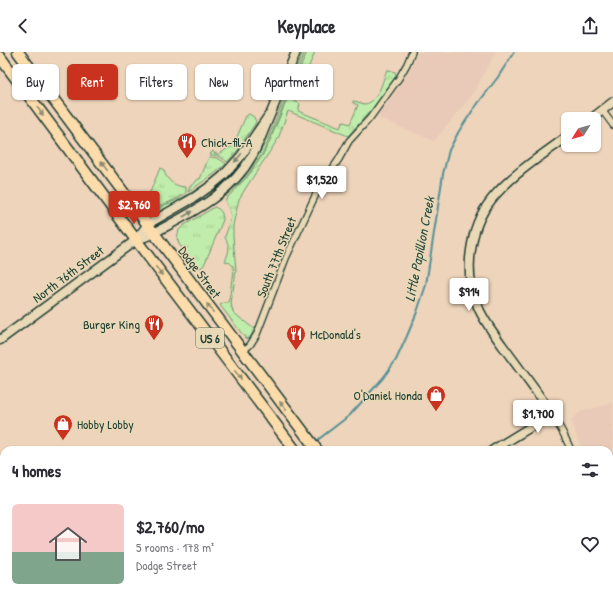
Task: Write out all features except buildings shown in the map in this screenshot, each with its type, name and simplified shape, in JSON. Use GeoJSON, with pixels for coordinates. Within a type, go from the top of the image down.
{"type":"FeatureCollection","features":[{"type":"Feature","properties":{"kind":"highway","name":"Dodge Street"},"geometry":{"type":"LineString","coordinates":[[18,52],[314,446]]}},
{"type":"Feature","properties":{"kind":"highway","name":"US 6"},"geometry":{"type":"LineString","coordinates":[[0,57],[292,446]]}},
{"type":"Feature","properties":{"kind":"main road"},"geometry":{"type":"LineString","coordinates":[[136,240],[154,233],[208,202],[230,185],[243,170],[252,156],[296,52]]}},
{"type":"Feature","properties":{"kind":"main road"},"geometry":{"type":"LineString","coordinates":[[600,112],[613,102]]}},
{"type":"Feature","properties":{"kind":"main road"},"geometry":{"type":"LineString","coordinates":[[148,224],[195,197],[218,181],[241,156],[269,115]]}},
{"type":"Feature","properties":{"kind":"main road"},"geometry":{"type":"LineString","coordinates":[[500,446],[552,414],[487,324],[477,305],[471,283],[470,268],[470,254],[473,237],[482,214],[496,194],[515,176],[561,141]]}},
{"type":"Feature","properties":{"kind":"main road","name":"North 76th Street"},"geometry":{"type":"LineString","coordinates":[[0,340],[136,240],[148,224]]}},
{"type":"Feature","properties":{"kind":"street","name":"South 77th Street"},"geometry":{"type":"LineString","coordinates":[[243,351],[252,343],[286,258],[320,187],[349,141],[370,118],[399,78],[412,52]]}},
{"type":"Feature","properties":{"kind":"street"},"geometry":{"type":"LineString","coordinates":[[602,110],[613,125]]}},
{"type":"Feature","properties":{"kind":"street"},"geometry":{"type":"LineString","coordinates":[[552,414],[569,446]]}},
{"type":"Feature","properties":{"kind":"shaded area"},"geometry":{"type":"Polygon","coordinates":[[[418,52],[496,52],[472,95],[434,141],[377,117],[411,69],[418,52]]]}},
{"type":"Feature","properties":{"kind":"shaded area"},"geometry":{"type":"Polygon","coordinates":[[[613,403],[613,446],[581,446],[571,420],[580,412],[613,403]]]}},
{"type":"Feature","properties":{"kind":"green space"},"geometry":{"type":"Polygon","coordinates":[[[303,52],[305,52],[300,64],[298,64],[303,52]]]}},
{"type":"Feature","properties":{"kind":"green space"},"geometry":{"type":"Polygon","coordinates":[[[307,52],[315,52],[310,64],[302,64],[307,52]]]}},
{"type":"Feature","properties":{"kind":"green space"},"geometry":{"type":"Polygon","coordinates":[[[387,70],[395,72],[396,76],[373,108],[348,136],[288,111],[278,139],[239,199],[233,225],[236,271],[231,303],[233,312],[254,329],[250,338],[246,339],[220,305],[229,303],[234,272],[231,263],[225,261],[229,249],[225,237],[231,215],[225,200],[248,176],[268,145],[287,100],[294,100],[300,104],[298,111],[340,128],[344,122],[350,124],[358,105],[353,103],[353,101],[365,104],[370,102],[377,95],[387,70]]]}},
{"type":"Feature","properties":{"kind":"green space"},"geometry":{"type":"Polygon","coordinates":[[[284,100],[285,100],[262,154],[248,174],[225,197],[249,169],[269,136],[284,100]]]}},
{"type":"Feature","properties":{"kind":"green space"},"geometry":{"type":"Polygon","coordinates":[[[249,114],[254,117],[256,122],[238,150],[227,162],[215,155],[210,155],[213,151],[218,155],[233,144],[246,116],[249,114]]]}},
{"type":"Feature","properties":{"kind":"green space"},"geometry":{"type":"Polygon","coordinates":[[[257,123],[257,126],[244,147],[224,170],[194,192],[161,211],[159,207],[192,192],[222,170],[241,149],[257,123]]]}},
{"type":"Feature","properties":{"kind":"green space"},"geometry":{"type":"Polygon","coordinates":[[[209,157],[214,157],[226,164],[188,192],[190,186],[200,179],[209,157]]]}},
{"type":"Feature","properties":{"kind":"green space"},"geometry":{"type":"Polygon","coordinates":[[[160,168],[164,170],[165,174],[172,183],[186,187],[186,193],[167,203],[156,205],[146,202],[160,168]]]}},
{"type":"Feature","properties":{"kind":"green space"},"geometry":{"type":"Polygon","coordinates":[[[214,207],[221,212],[223,220],[204,265],[199,268],[193,263],[179,244],[177,238],[179,230],[183,226],[214,207]]]}},
{"type":"Feature","properties":{"kind":"waterway","name":"Little Papillion Creek"},"geometry":{"type":"LineString","coordinates":[[315,442],[350,415],[383,378],[396,360],[417,312],[426,285],[443,174],[449,150],[459,131],[514,52]]}},
{"type":"Feature","properties":{"kind":"place","name":"Chick-fil-A"},"geometry":{"type":"Point","coordinates":[187,159]}},
{"type":"Feature","properties":{"kind":"place","name":"Burger King"},"geometry":{"type":"Point","coordinates":[154,341]}},
{"type":"Feature","properties":{"kind":"place","name":"McDonald's"},"geometry":{"type":"Point","coordinates":[296,351]}},
{"type":"Feature","properties":{"kind":"place","name":"O'Daniel Honda"},"geometry":{"type":"Point","coordinates":[436,412]}},
{"type":"Feature","properties":{"kind":"place","name":"Hobby Lobby"},"geometry":{"type":"Point","coordinates":[63,441]}}]}
